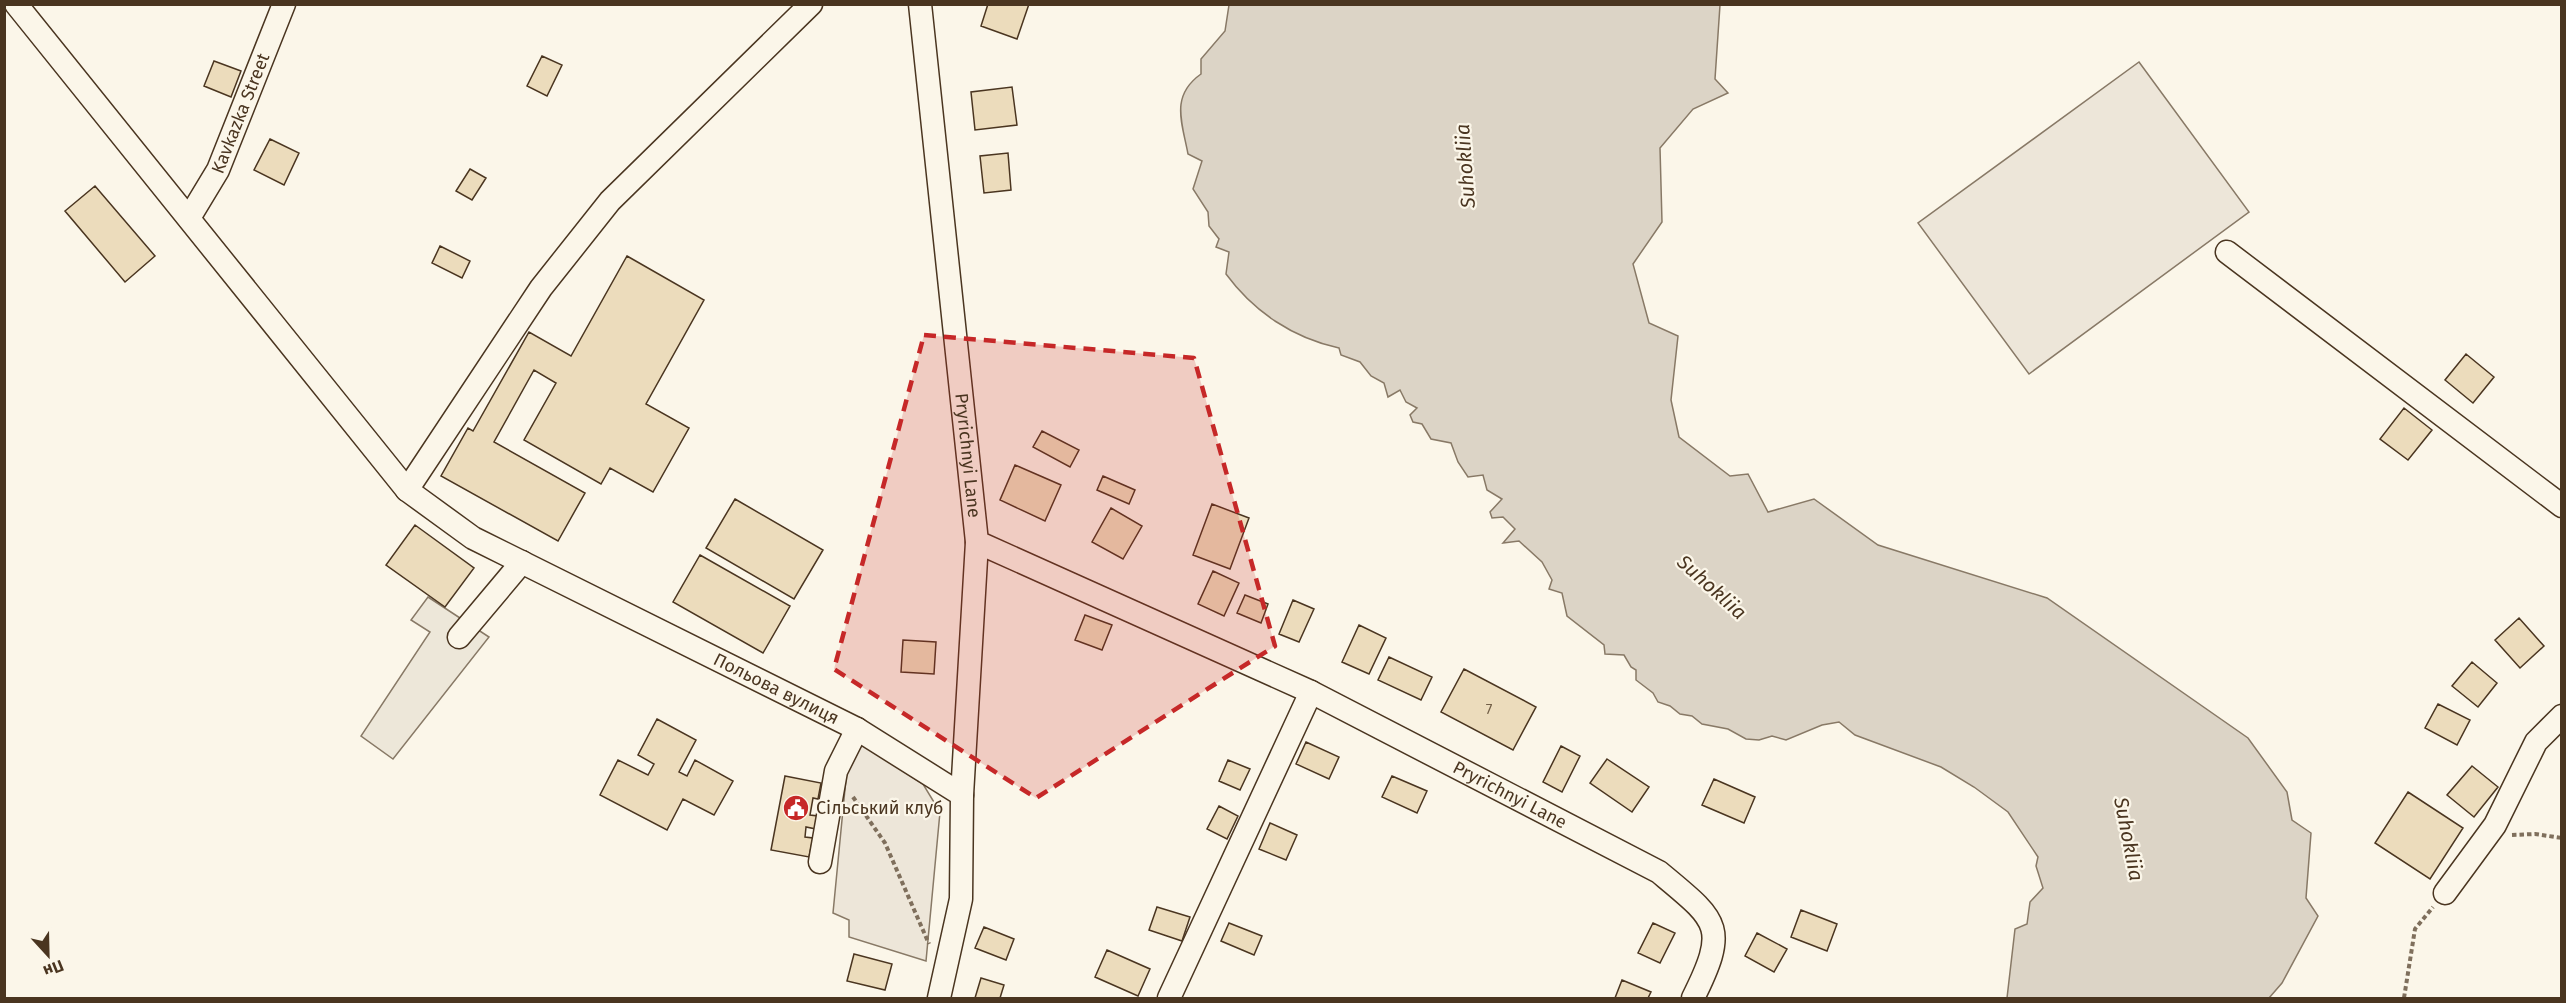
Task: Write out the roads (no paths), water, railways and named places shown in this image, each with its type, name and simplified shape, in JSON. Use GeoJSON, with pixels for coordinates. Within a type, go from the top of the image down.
{"type":"FeatureCollection","features":[{"type":"Feature","properties":{"kind":"street","name":"Польова вулиця"},"geometry":{"type":"LineString","coordinates":[[16,4],[407,490],[473,538],[857,729],[962,795]]}},
{"type":"Feature","properties":{"kind":"street","name":"Kavkazka Street"},"geometry":{"type":"LineString","coordinates":[[189,218],[218,170],[284,4]]}},
{"type":"Feature","properties":{"kind":"street"},"geometry":{"type":"LineString","coordinates":[[407,490],[541,288],[610,201],[811,4]]}},
{"type":"Feature","properties":{"kind":"street","name":"Pryrichnyi Lane"},"geometry":{"type":"LineString","coordinates":[[920,4],[977,543],[1311,692],[1659,872],[1703,908],[1715,937],[1711,962],[1693,999]]}},
{"type":"Feature","properties":{"kind":"street"},"geometry":{"type":"LineString","coordinates":[[2227,252],[2562,506]]}},
{"type":"Feature","properties":{"kind":"street"},"geometry":{"type":"LineString","coordinates":[[939,999],[961,899],[962,795],[977,543]]}},
{"type":"Feature","properties":{"kind":"street"},"geometry":{"type":"LineString","coordinates":[[459,637],[522,562]]}},
{"type":"Feature","properties":{"kind":"street"},"geometry":{"type":"LineString","coordinates":[[1169,999],[1311,692]]}},
{"type":"Feature","properties":{"kind":"street"},"geometry":{"type":"LineString","coordinates":[[2445,893],[2495,825],[2536,742],[2562,716]]}},
{"type":"Feature","properties":{"kind":"street"},"geometry":{"type":"LineString","coordinates":[[820,862],[836,771],[857,729]]}},
{"type":"Feature","properties":{"kind":"water","name":"Suhokliia"},"geometry":{"type":"Polygon","coordinates":[[[1229,5],[1720,5],[1715,79],[1728,93],[1693,109],[1660,148],[1662,222],[1633,264],[1649,323],[1678,336],[1671,400],[1679,437],[1730,476],[1748,474],[1768,512],[1814,499],[1878,545],[2047,598],[2248,738],[2287,792],[2292,820],[2311,833],[2306,898],[2318,916],[2282,983],[2269,998],[2007,998],[2015,929],[2027,924],[2030,902],[2043,888],[2036,866],[2038,857],[2008,812],[1941,767],[1855,735],[1839,722],[1822,725],[1786,740],[1772,736],[1759,740],[1746,739],[1728,729],[1702,724],[1692,716],[1680,714],[1670,706],[1658,702],[1653,693],[1636,680],[1636,670],[1631,667],[1624,655],[1605,654],[1604,645],[1567,616],[1562,593],[1549,589],[1552,580],[1542,562],[1519,541],[1503,543],[1515,529],[1503,517],[1492,518],[1490,512],[1502,499],[1487,490],[1483,475],[1468,477],[1458,462],[1451,443],[1431,439],[1422,424],[1413,422],[1410,415],[1417,408],[1406,402],[1400,390],[1388,397],[1384,383],[1371,376],[1360,362],[1341,355],[1339,348],[1306,338],[1276,322],[1249,300],[1226,274],[1229,252],[1216,247],[1219,239],[1209,226],[1208,212],[1193,189],[1202,161],[1188,154],[1181,110],[1185,91],[1201,74],[1201,59],[1225,31],[1229,5]]]}},
{"type":"Feature","properties":{"kind":"place","name":"Сільський клуб"},"geometry":{"type":"Point","coordinates":[796,808]}}]}
